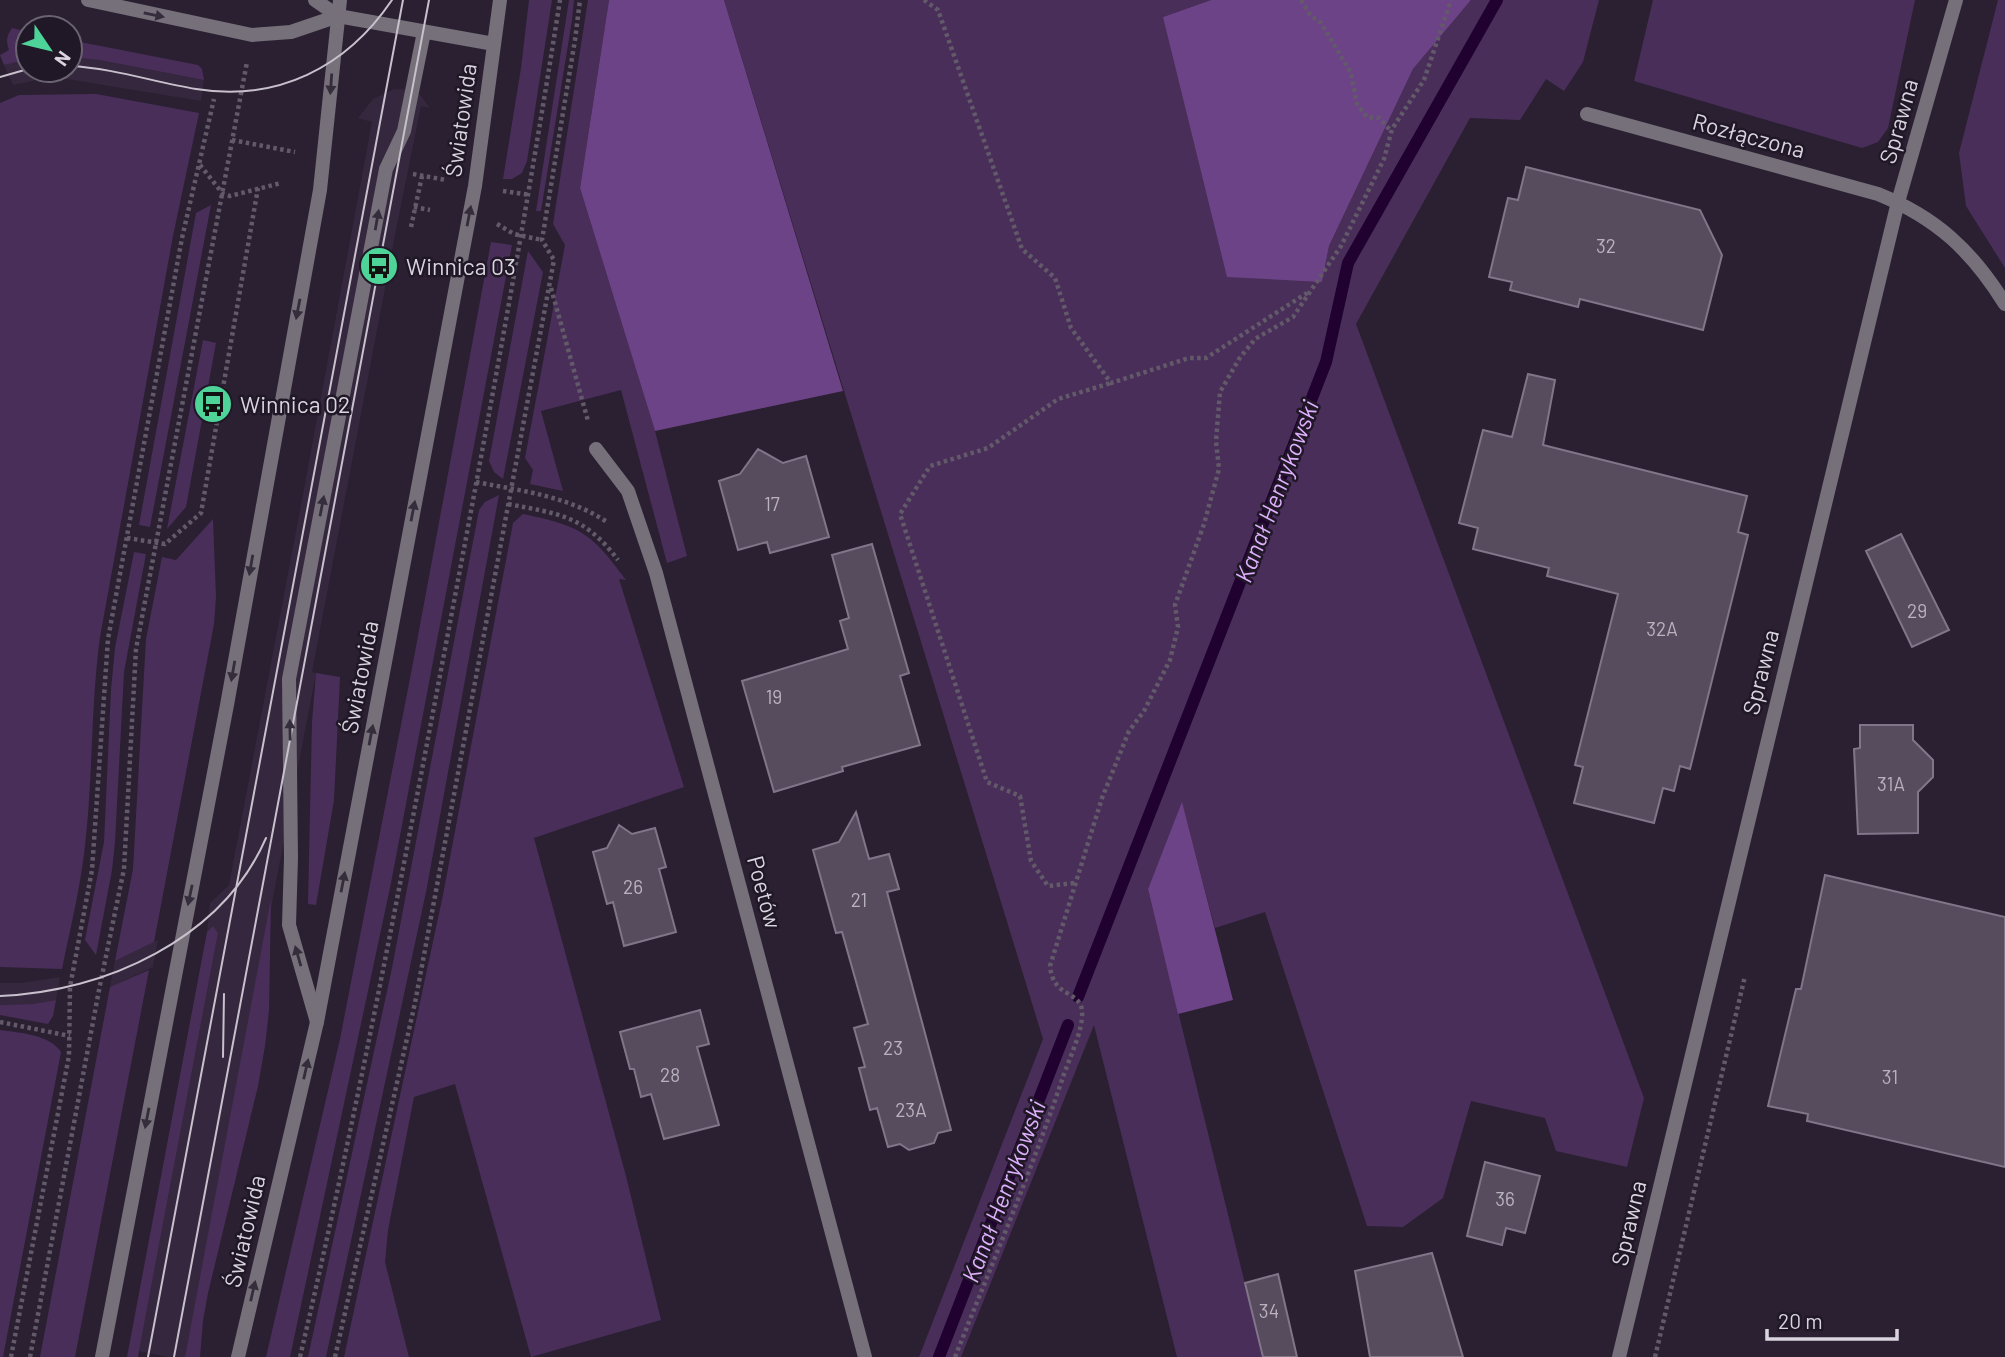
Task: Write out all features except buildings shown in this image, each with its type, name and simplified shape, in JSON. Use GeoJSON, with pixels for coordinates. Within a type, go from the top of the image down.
{"type":"FeatureCollection","features":[{"type":"Feature","properties":{"kind":"street"},"geometry":{"type":"LineString","coordinates":[[88,0],[252,34],[291,32],[338,16]]}},
{"type":"Feature","properties":{"kind":"street"},"geometry":{"type":"LineString","coordinates":[[315,0],[338,16],[494,44]]}},
{"type":"Feature","properties":{"kind":"street"},"geometry":{"type":"LineString","coordinates":[[102,1357],[220,744],[320,190],[340,0]]}},
{"type":"Feature","properties":{"kind":"street","name":"Światowida"},"geometry":{"type":"LineString","coordinates":[[237,1357],[317,1022],[475,186],[500,0]]}},
{"type":"Feature","properties":{"kind":"street","name":"Sprawna"},"geometry":{"type":"LineString","coordinates":[[1619,1357],[1898,202],[1956,0]]}},
{"type":"Feature","properties":{"kind":"street"},"geometry":{"type":"LineString","coordinates":[[317,1022],[289,925],[289,679],[386,169],[404,131],[424,32]]}},
{"type":"Feature","properties":{"kind":"street","name":"Rozłączona"},"geometry":{"type":"LineString","coordinates":[[1587,114],[1878,194],[1898,202],[1959,243],[1989,279],[2005,304]]}},
{"type":"Feature","properties":{"kind":"street","name":"Poetów"},"geometry":{"type":"LineString","coordinates":[[596,449],[628,491],[656,573],[865,1357]]}},
{"type":"Feature","properties":{"kind":"path"},"geometry":{"type":"LineString","coordinates":[[300,1357],[334,1214],[388,954],[530,195],[560,0]]}},
{"type":"Feature","properties":{"kind":"path"},"geometry":{"type":"LineString","coordinates":[[335,1357],[415,1003],[550,284],[554,260],[542,240],[580,0]]}},
{"type":"Feature","properties":{"kind":"path"},"geometry":{"type":"LineString","coordinates":[[924,0],[938,10],[1022,249],[1055,278],[1071,328],[1111,383]]}},
{"type":"Feature","properties":{"kind":"path"},"geometry":{"type":"LineString","coordinates":[[1301,0],[1310,15],[1321,23],[1351,73],[1357,104],[1367,117],[1380,118],[1392,132]]}},
{"type":"Feature","properties":{"kind":"path"},"geometry":{"type":"LineString","coordinates":[[955,1357],[1078,1035],[1082,1009],[1074,997],[1060,990],[1051,980],[1050,966],[1102,798],[1129,731],[1144,711],[1170,660],[1178,627],[1175,605],[1204,524],[1219,469],[1216,441],[1220,392],[1239,359],[1255,339],[1293,317],[1341,246],[1384,159],[1392,132],[1424,80],[1451,0]]}},
{"type":"Feature","properties":{"kind":"path"},"geometry":{"type":"LineString","coordinates":[[30,1357],[124,869],[136,649],[248,57]]}},
{"type":"Feature","properties":{"kind":"path"},"geometry":{"type":"LineString","coordinates":[[11,1357],[69,1056],[70,987],[92,870],[105,663],[182,238],[214,99]]}},
{"type":"Feature","properties":{"kind":"path"},"geometry":{"type":"LineString","coordinates":[[232,140],[286,150]]}},
{"type":"Feature","properties":{"kind":"path"},"geometry":{"type":"LineString","coordinates":[[200,164],[223,194],[230,195],[281,183]]}},
{"type":"Feature","properties":{"kind":"path"},"geometry":{"type":"LineString","coordinates":[[407,173],[436,178]]}},
{"type":"Feature","properties":{"kind":"path"},"geometry":{"type":"LineString","coordinates":[[411,227],[422,176]]}},
{"type":"Feature","properties":{"kind":"path"},"geometry":{"type":"LineString","coordinates":[[127,538],[165,544],[201,513],[258,188]]}},
{"type":"Feature","properties":{"kind":"path"},"geometry":{"type":"LineString","coordinates":[[496,190],[530,195]]}},
{"type":"Feature","properties":{"kind":"path"},"geometry":{"type":"LineString","coordinates":[[408,206],[430,211]]}},
{"type":"Feature","properties":{"kind":"path"},"geometry":{"type":"LineString","coordinates":[[490,220],[514,234],[542,240]]}},
{"type":"Feature","properties":{"kind":"path"},"geometry":{"type":"LineString","coordinates":[[550,284],[596,449]]}},
{"type":"Feature","properties":{"kind":"path"},"geometry":{"type":"LineString","coordinates":[[1074,883],[1048,886],[1031,861],[1020,796],[987,782],[900,514],[930,466],[988,448],[1058,399],[1189,358],[1206,358],[1308,293]]}},
{"type":"Feature","properties":{"kind":"path"},"geometry":{"type":"LineString","coordinates":[[476,482],[568,501],[610,524]]}},
{"type":"Feature","properties":{"kind":"path"},"geometry":{"type":"LineString","coordinates":[[508,504],[561,514],[577,521],[594,532],[621,563]]}},
{"type":"Feature","properties":{"kind":"path"},"geometry":{"type":"LineString","coordinates":[[0,1022],[70,1036]]}},
{"type":"Feature","properties":{"kind":"shaded area"},"geometry":{"type":"Polygon","coordinates":[[[529,0],[552,0],[527,161],[522,173],[512,179],[503,179],[521,68],[529,0]]]}},
{"type":"Feature","properties":{"kind":"shaded area"},"geometry":{"type":"Polygon","coordinates":[[[569,0],[574,0],[572,20],[541,211],[536,211],[569,0]]]}},
{"type":"Feature","properties":{"kind":"shaded area"},"geometry":{"type":"Polygon","coordinates":[[[588,0],[609,0],[580,188],[655,431],[687,556],[667,563],[621,390],[541,411],[563,491],[530,484],[533,470],[525,458],[565,245],[553,224],[588,0]]]}},
{"type":"Feature","properties":{"kind":"shaded area"},"geometry":{"type":"Polygon","coordinates":[[[609,0],[724,0],[843,391],[655,431],[580,188],[609,0]]]}},
{"type":"Feature","properties":{"kind":"shaded area"},"geometry":{"type":"Polygon","coordinates":[[[724,0],[1211,0],[1163,17],[1322,282],[1329,246],[1413,69],[1471,0],[1599,0],[1583,62],[1564,91],[1546,79],[1520,120],[1470,118],[1356,324],[1644,1098],[1627,1167],[1556,1151],[1545,1118],[1471,1101],[1443,1198],[1403,1227],[1367,1226],[1265,912],[1215,928],[1182,804],[1148,889],[1263,1357],[1177,1357],[1094,1025],[961,1357],[919,1357],[1043,1039],[724,0]]]}},
{"type":"Feature","properties":{"kind":"shaded area"},"geometry":{"type":"Polygon","coordinates":[[[1211,0],[1471,0],[1413,69],[1329,246],[1322,282],[1227,277],[1163,17],[1211,0]]]}},
{"type":"Feature","properties":{"kind":"shaded area"},"geometry":{"type":"Polygon","coordinates":[[[1653,0],[1915,0],[1888,128],[1878,142],[1862,148],[1634,81],[1653,0]]]}},
{"type":"Feature","properties":{"kind":"shaded area"},"geometry":{"type":"Polygon","coordinates":[[[1998,0],[2005,0],[2005,268],[1966,206],[1959,153],[1998,0]]]}},
{"type":"Feature","properties":{"kind":"shaded area"},"geometry":{"type":"Polygon","coordinates":[[[14,28],[14,62],[4,65],[0,55],[9,50],[9,34],[14,28]]]}},
{"type":"Feature","properties":{"kind":"shaded area"},"geometry":{"type":"Polygon","coordinates":[[[84,43],[198,65],[202,69],[204,80],[84,58],[84,43]]]}},
{"type":"Feature","properties":{"kind":"shaded area"},"geometry":{"type":"Polygon","coordinates":[[[84,58],[204,80],[201,101],[84,82],[84,58]]]}},
{"type":"Feature","properties":{"kind":"shaded area"},"geometry":{"type":"Polygon","coordinates":[[[14,62],[14,84],[18,84],[13,85],[4,65],[14,62]]]}},
{"type":"Feature","properties":{"kind":"shaded area"},"geometry":{"type":"Polygon","coordinates":[[[394,89],[412,90],[420,95],[430,108],[421,106],[397,225],[312,672],[316,673],[185,1357],[168,1357],[139,1351],[218,933],[213,926],[207,932],[210,903],[229,885],[301,505],[372,122],[358,118],[373,99],[394,89]]]}},
{"type":"Feature","properties":{"kind":"shaded area"},"geometry":{"type":"Polygon","coordinates":[[[96,94],[199,113],[173,236],[100,637],[84,853],[62,969],[0,967],[0,103],[19,95],[96,94]]]}},
{"type":"Feature","properties":{"kind":"shaded area"},"geometry":{"type":"Polygon","coordinates":[[[211,205],[150,527],[139,525],[196,213],[211,205]]]}},
{"type":"Feature","properties":{"kind":"shaded area"},"geometry":{"type":"Polygon","coordinates":[[[491,242],[512,245],[391,883],[290,1357],[266,1357],[340,1039],[491,242]]]}},
{"type":"Feature","properties":{"kind":"shaded area"},"geometry":{"type":"Polygon","coordinates":[[[528,251],[543,272],[503,479],[494,472],[489,461],[528,251]]]}},
{"type":"Feature","properties":{"kind":"shaded area"},"geometry":{"type":"Polygon","coordinates":[[[203,340],[216,343],[186,507],[167,529],[203,340]]]}},
{"type":"Feature","properties":{"kind":"shaded area"},"geometry":{"type":"Polygon","coordinates":[[[499,495],[426,892],[326,1357],[308,1357],[392,968],[479,510],[485,502],[499,495]]]}},
{"type":"Feature","properties":{"kind":"shaded area"},"geometry":{"type":"Polygon","coordinates":[[[523,514],[571,527],[583,534],[603,551],[626,580],[619,579],[684,787],[534,838],[626,1176],[661,1320],[531,1357],[455,1084],[414,1097],[388,1230],[385,1262],[409,1357],[344,1357],[443,895],[513,523],[523,514]]]}},
{"type":"Feature","properties":{"kind":"shaded area"},"geometry":{"type":"Polygon","coordinates":[[[213,519],[216,597],[214,624],[154,942],[115,961],[133,869],[146,639],[162,557],[176,560],[213,519]]]}},
{"type":"Feature","properties":{"kind":"shaded area"},"geometry":{"type":"Polygon","coordinates":[[[134,552],[146,554],[124,672],[115,842],[96,955],[85,940],[104,842],[115,648],[134,552]]]}},
{"type":"Feature","properties":{"kind":"shaded area"},"geometry":{"type":"Polygon","coordinates":[[[316,673],[340,677],[334,800],[316,905],[308,904],[312,722],[316,673]]]}},
{"type":"Feature","properties":{"kind":"shaded area"},"geometry":{"type":"Polygon","coordinates":[[[1182,802],[1233,1000],[1178,1014],[1148,889],[1182,802]]]}},
{"type":"Feature","properties":{"kind":"shaded area"},"geometry":{"type":"Polygon","coordinates":[[[271,899],[269,1010],[258,1086],[208,1293],[200,1357],[185,1357],[271,899]]]}},
{"type":"Feature","properties":{"kind":"shaded area"},"geometry":{"type":"Polygon","coordinates":[[[213,926],[218,933],[138,1357],[127,1357],[207,932],[213,926]]]}},
{"type":"Feature","properties":{"kind":"shaded area"},"geometry":{"type":"Polygon","coordinates":[[[158,940],[153,967],[110,987],[115,961],[158,940]]]}},
{"type":"Feature","properties":{"kind":"shaded area"},"geometry":{"type":"Polygon","coordinates":[[[149,970],[75,1357],[40,1357],[110,987],[149,970]]]}},
{"type":"Feature","properties":{"kind":"shaded area"},"geometry":{"type":"Polygon","coordinates":[[[60,977],[56,1000],[0,1005],[0,983],[60,977]]]}},
{"type":"Feature","properties":{"kind":"shaded area"},"geometry":{"type":"Polygon","coordinates":[[[56,1000],[53,1016],[48,1024],[0,1015],[0,1005],[56,1000]]]}},
{"type":"Feature","properties":{"kind":"shaded area"},"geometry":{"type":"Polygon","coordinates":[[[0,1030],[42,1038],[61,1052],[3,1357],[0,1357],[0,1030]]]}},
{"type":"Feature","properties":{"kind":"waterway","name":"Kanał Henrykowski"},"geometry":{"type":"LineString","coordinates":[[1078,997],[1326,362],[1348,263],[1497,0]]}},
{"type":"Feature","properties":{"kind":"waterway","name":"Kanał Henrykowski"},"geometry":{"type":"LineString","coordinates":[[939,1357],[1068,1025]]}},
{"type":"Feature","properties":{"kind":"tram line"},"geometry":{"type":"LineString","coordinates":[[84,67],[196,89],[226,92],[254,90],[307,75],[331,61],[374,24],[392,0]]}},
{"type":"Feature","properties":{"kind":"tram line"},"geometry":{"type":"LineString","coordinates":[[148,1357],[403,0]]}},
{"type":"Feature","properties":{"kind":"tram line"},"geometry":{"type":"LineString","coordinates":[[174,1357],[429,0]]}},
{"type":"Feature","properties":{"kind":"tram line"},"geometry":{"type":"LineString","coordinates":[[0,77],[14,73]]}},
{"type":"Feature","properties":{"kind":"tram line"},"geometry":{"type":"LineString","coordinates":[[0,996],[80,984],[119,971],[156,953],[190,931],[221,905],[246,874],[266,838]]}},
{"type":"Feature","properties":{"kind":"tram line"},"geometry":{"type":"LineString","coordinates":[[223,1057],[224,994]]}},
{"type":"Feature","properties":{"kind":"place","name":"Winnica 03"},"geometry":{"type":"Point","coordinates":[379,266]}},
{"type":"Feature","properties":{"kind":"place","name":"Winnica 02"},"geometry":{"type":"Point","coordinates":[213,404]}}]}
